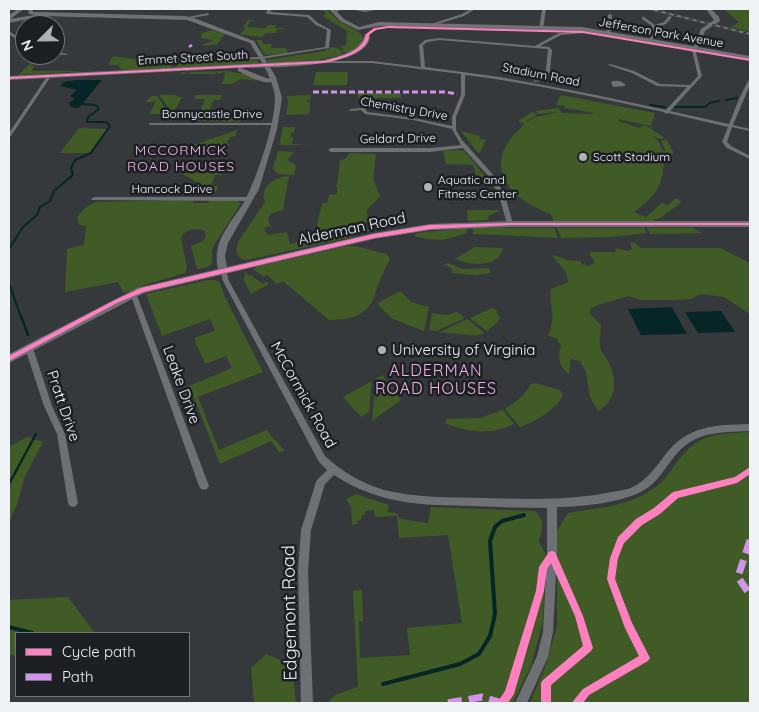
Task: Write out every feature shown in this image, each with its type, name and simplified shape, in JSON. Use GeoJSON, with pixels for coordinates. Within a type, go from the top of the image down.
{"type":"FeatureCollection","features":[{"type":"Feature","properties":{"kind":"main road"},"geometry":{"type":"LineString","coordinates":[[9,19],[21,9]]}},
{"type":"Feature","properties":{"kind":"main road","name":"Jefferson Park Avenue"},"geometry":{"type":"LineString","coordinates":[[358,28],[374,24],[447,24],[609,34]]}},
{"type":"Feature","properties":{"kind":"main road"},"geometry":{"type":"LineString","coordinates":[[358,28],[366,35],[375,29],[388,27]]}},
{"type":"Feature","properties":{"kind":"main road","name":"Jefferson Park Avenue"},"geometry":{"type":"LineString","coordinates":[[358,28],[574,29],[750,59]]}},
{"type":"Feature","properties":{"kind":"main road","name":"Emmet Street South"},"geometry":{"type":"LineString","coordinates":[[9,78],[324,62],[341,57],[359,48],[367,40],[366,35]]}},
{"type":"Feature","properties":{"kind":"main road"},"geometry":{"type":"LineString","coordinates":[[234,67],[265,80],[272,79]]}},
{"type":"Feature","properties":{"kind":"street"},"geometry":{"type":"LineString","coordinates":[[30,9],[34,15]]}},
{"type":"Feature","properties":{"kind":"street"},"geometry":{"type":"LineString","coordinates":[[138,59],[262,60],[327,48],[329,30],[326,27],[317,24],[308,16],[268,13],[270,9]]}},
{"type":"Feature","properties":{"kind":"street"},"geometry":{"type":"LineString","coordinates":[[332,10],[341,9]]}},
{"type":"Feature","properties":{"kind":"street"},"geometry":{"type":"LineString","coordinates":[[350,9],[365,11],[378,9]]}},
{"type":"Feature","properties":{"kind":"street"},"geometry":{"type":"LineString","coordinates":[[447,24],[473,9]]}},
{"type":"Feature","properties":{"kind":"street"},"geometry":{"type":"LineString","coordinates":[[541,29],[544,9]]}},
{"type":"Feature","properties":{"kind":"street"},"geometry":{"type":"LineString","coordinates":[[666,113],[701,73],[694,49],[703,30],[717,21],[717,18],[708,9]]}},
{"type":"Feature","properties":{"kind":"street"},"geometry":{"type":"LineString","coordinates":[[332,10],[343,21],[358,28]]}},
{"type":"Feature","properties":{"kind":"street"},"geometry":{"type":"LineString","coordinates":[[185,18],[208,14]]}},
{"type":"Feature","properties":{"kind":"street","name":"McCormick Road"},"geometry":{"type":"LineString","coordinates":[[65,15],[185,18],[252,42],[267,68],[279,97],[274,124],[250,199],[223,242],[220,256],[226,281],[305,431],[322,459],[333,470],[369,489],[411,499],[552,504],[587,501],[631,492],[645,486],[685,440],[702,431],[750,428]]}},
{"type":"Feature","properties":{"kind":"street"},"geometry":{"type":"LineString","coordinates":[[609,34],[610,15]]}},
{"type":"Feature","properties":{"kind":"street"},"geometry":{"type":"LineString","coordinates":[[654,26],[665,23],[670,17]]}},
{"type":"Feature","properties":{"kind":"street"},"geometry":{"type":"LineString","coordinates":[[643,18],[654,26]]}},
{"type":"Feature","properties":{"kind":"street"},"geometry":{"type":"LineString","coordinates":[[650,41],[654,26]]}},
{"type":"Feature","properties":{"kind":"street"},"geometry":{"type":"LineString","coordinates":[[537,46],[560,34],[583,32]]}},
{"type":"Feature","properties":{"kind":"street"},"geometry":{"type":"LineString","coordinates":[[423,69],[421,45],[430,40],[537,46],[546,47],[550,50],[546,80],[537,81],[484,73],[475,74]]}},
{"type":"Feature","properties":{"kind":"street","name":"Stadium Road"},"geometry":{"type":"LineString","coordinates":[[324,62],[372,62],[475,74],[610,99],[666,113],[750,130]]}},
{"type":"Feature","properties":{"kind":"street"},"geometry":{"type":"LineString","coordinates":[[610,65],[630,71],[658,85],[690,86]]}},
{"type":"Feature","properties":{"kind":"street"},"geometry":{"type":"LineString","coordinates":[[463,73],[463,94],[454,117],[454,128],[465,146],[493,178],[503,199],[510,224]]}},
{"type":"Feature","properties":{"kind":"street"},"geometry":{"type":"LineString","coordinates":[[9,136],[49,76]]}},
{"type":"Feature","properties":{"kind":"street"},"geometry":{"type":"LineString","coordinates":[[750,81],[725,145],[750,158]]}},
{"type":"Feature","properties":{"kind":"street"},"geometry":{"type":"LineString","coordinates":[[610,99],[618,86]]}},
{"type":"Feature","properties":{"kind":"street","name":"Chemistry Drive"},"geometry":{"type":"LineString","coordinates":[[352,110],[413,118],[454,128]]}},
{"type":"Feature","properties":{"kind":"street","name":"Bonnycastle Drive"},"geometry":{"type":"LineString","coordinates":[[150,124],[274,124]]}},
{"type":"Feature","properties":{"kind":"street","name":"Geldard Drive"},"geometry":{"type":"LineString","coordinates":[[331,150],[430,150],[465,146]]}},
{"type":"Feature","properties":{"kind":"street","name":"Hancock Drive"},"geometry":{"type":"LineString","coordinates":[[94,199],[250,199]]}},
{"type":"Feature","properties":{"kind":"street","name":"Alderman Road"},"geometry":{"type":"LineString","coordinates":[[9,358],[133,293],[223,270],[391,233],[457,225],[750,224]]}},
{"type":"Feature","properties":{"kind":"street","name":"Leake Drive"},"geometry":{"type":"LineString","coordinates":[[133,293],[204,486]]}},
{"type":"Feature","properties":{"kind":"street","name":"Pratt Drive"},"geometry":{"type":"LineString","coordinates":[[29,348],[48,406],[61,434],[73,503]]}},
{"type":"Feature","properties":{"kind":"street","name":"Edgemont Road"},"geometry":{"type":"LineString","coordinates":[[307,703],[303,578],[306,530],[321,482],[333,470]]}},
{"type":"Feature","properties":{"kind":"street"},"geometry":{"type":"LineString","coordinates":[[521,703],[542,657],[548,632],[552,555],[552,504]]}},
{"type":"Feature","properties":{"kind":"green space"},"geometry":{"type":"Polygon","coordinates":[[[314,9],[326,9],[339,21],[360,33],[363,37],[359,45],[346,53],[341,50],[344,48],[341,48],[341,46],[346,46],[347,31],[323,16],[326,14],[324,11],[314,9]]]}},
{"type":"Feature","properties":{"kind":"green space"},"geometry":{"type":"Polygon","coordinates":[[[750,9],[750,32],[731,27],[739,22],[725,10],[750,9]]]}},
{"type":"Feature","properties":{"kind":"green space"},"geometry":{"type":"Polygon","coordinates":[[[248,20],[257,20],[250,21],[247,27],[266,28],[268,25],[276,25],[275,28],[287,28],[277,30],[276,33],[265,33],[263,37],[240,34],[246,28],[243,27],[248,20]]]}},
{"type":"Feature","properties":{"kind":"green space"},"geometry":{"type":"Polygon","coordinates":[[[212,30],[225,34],[217,44],[202,45],[214,40],[201,38],[202,33],[212,30]]]}},
{"type":"Feature","properties":{"kind":"green space"},"geometry":{"type":"Polygon","coordinates":[[[256,40],[262,40],[263,44],[272,44],[271,48],[286,48],[288,53],[265,55],[256,40]]]}},
{"type":"Feature","properties":{"kind":"green space"},"geometry":{"type":"Polygon","coordinates":[[[332,47],[338,48],[344,54],[325,59],[270,64],[267,60],[324,51],[332,47]]]}},
{"type":"Feature","properties":{"kind":"green space"},"geometry":{"type":"Polygon","coordinates":[[[113,56],[146,61],[176,61],[171,68],[126,70],[121,69],[118,65],[108,65],[113,56]]]}},
{"type":"Feature","properties":{"kind":"green space"},"geometry":{"type":"Polygon","coordinates":[[[257,60],[260,64],[175,68],[180,61],[257,60]]]}},
{"type":"Feature","properties":{"kind":"green space"},"geometry":{"type":"Polygon","coordinates":[[[29,65],[35,66],[31,71],[85,71],[18,75],[29,65]]]}},
{"type":"Feature","properties":{"kind":"green space"},"geometry":{"type":"Polygon","coordinates":[[[227,71],[244,74],[260,81],[241,79],[232,84],[220,84],[223,82],[225,72],[217,74],[217,72],[214,74],[189,74],[189,72],[227,71]]]}},
{"type":"Feature","properties":{"kind":"green space"},"geometry":{"type":"Polygon","coordinates":[[[316,72],[348,72],[347,85],[313,85],[316,72]]]}},
{"type":"Feature","properties":{"kind":"green space"},"geometry":{"type":"Polygon","coordinates":[[[314,93],[389,93],[401,94],[401,98],[358,98],[358,94],[314,93]]]}},
{"type":"Feature","properties":{"kind":"green space"},"geometry":{"type":"Polygon","coordinates":[[[159,95],[175,95],[184,98],[181,99],[173,113],[159,95]]]}},
{"type":"Feature","properties":{"kind":"green space"},"geometry":{"type":"Polygon","coordinates":[[[196,95],[222,95],[220,100],[214,100],[205,120],[217,118],[219,112],[222,112],[222,114],[234,113],[232,118],[240,118],[240,122],[196,121],[205,99],[194,99],[196,95]]]}},
{"type":"Feature","properties":{"kind":"green space"},"geometry":{"type":"Polygon","coordinates":[[[311,95],[311,99],[306,101],[310,103],[309,114],[286,115],[287,96],[311,95]]]}},
{"type":"Feature","properties":{"kind":"green space","name":"Scott Stadium"},"geometry":{"type":"Polygon","coordinates":[[[561,95],[655,113],[651,126],[619,119],[618,121],[639,128],[645,125],[665,138],[659,139],[653,136],[659,142],[663,151],[666,151],[661,141],[667,140],[674,154],[663,153],[663,172],[658,187],[649,200],[634,212],[646,217],[662,203],[668,205],[676,198],[681,201],[680,203],[663,216],[651,222],[554,222],[551,214],[521,198],[510,188],[503,177],[501,164],[503,151],[511,138],[525,124],[518,121],[532,112],[537,115],[525,122],[536,117],[559,112],[539,114],[535,111],[559,108],[562,113],[594,113],[556,105],[561,95]]]}},
{"type":"Feature","properties":{"kind":"green space"},"geometry":{"type":"Polygon","coordinates":[[[152,96],[157,96],[169,114],[149,114],[156,102],[145,102],[152,96]]]}},
{"type":"Feature","properties":{"kind":"green space"},"geometry":{"type":"Polygon","coordinates":[[[283,127],[295,127],[290,137],[293,138],[292,144],[310,145],[279,145],[283,127]]]}},
{"type":"Feature","properties":{"kind":"green space"},"geometry":{"type":"Polygon","coordinates":[[[79,128],[107,129],[89,153],[60,153],[79,128]]]}},
{"type":"Feature","properties":{"kind":"green space"},"geometry":{"type":"Polygon","coordinates":[[[237,130],[235,136],[230,137],[227,143],[230,146],[191,146],[237,130]]]}},
{"type":"Feature","properties":{"kind":"green space"},"geometry":{"type":"Polygon","coordinates":[[[461,131],[480,136],[479,139],[486,140],[479,154],[461,131]]]}},
{"type":"Feature","properties":{"kind":"green space"},"geometry":{"type":"Polygon","coordinates":[[[278,151],[294,152],[287,160],[296,165],[294,175],[277,174],[273,168],[278,151]]]}},
{"type":"Feature","properties":{"kind":"green space"},"geometry":{"type":"Polygon","coordinates":[[[443,151],[464,151],[491,183],[478,182],[473,165],[446,164],[443,151]]]}},
{"type":"Feature","properties":{"kind":"green space"},"geometry":{"type":"Polygon","coordinates":[[[350,153],[376,154],[373,179],[380,196],[367,210],[368,222],[321,230],[317,225],[322,203],[327,203],[329,195],[337,194],[337,187],[335,186],[337,185],[340,160],[345,159],[350,153]]]}},
{"type":"Feature","properties":{"kind":"green space"},"geometry":{"type":"Polygon","coordinates":[[[180,173],[223,173],[223,175],[215,175],[211,186],[218,186],[216,192],[180,173]]]}},
{"type":"Feature","properties":{"kind":"green space"},"geometry":{"type":"Polygon","coordinates":[[[289,176],[283,210],[271,214],[268,218],[271,226],[264,228],[267,235],[287,232],[290,244],[364,227],[372,230],[348,238],[246,260],[240,258],[236,251],[238,242],[265,202],[264,191],[274,180],[289,176]]]}},
{"type":"Feature","properties":{"kind":"green space"},"geometry":{"type":"Polygon","coordinates":[[[194,200],[193,203],[208,203],[209,200],[236,201],[241,203],[214,245],[212,263],[208,267],[197,269],[191,246],[203,241],[206,236],[205,231],[199,229],[192,230],[186,232],[181,237],[187,268],[185,273],[124,293],[118,282],[65,292],[67,249],[84,245],[86,226],[79,225],[77,217],[86,207],[96,202],[194,200]]]}},
{"type":"Feature","properties":{"kind":"green space"},"geometry":{"type":"Polygon","coordinates":[[[467,210],[501,210],[488,216],[489,220],[468,221],[467,210]]]}},
{"type":"Feature","properties":{"kind":"green space"},"geometry":{"type":"Polygon","coordinates":[[[466,228],[467,233],[443,240],[414,236],[417,233],[466,228]]]}},
{"type":"Feature","properties":{"kind":"green space"},"geometry":{"type":"Polygon","coordinates":[[[473,228],[554,228],[558,238],[473,234],[473,228]]]}},
{"type":"Feature","properties":{"kind":"green space"},"geometry":{"type":"Polygon","coordinates":[[[557,228],[644,228],[647,233],[612,237],[561,238],[557,228]]]}},
{"type":"Feature","properties":{"kind":"green space"},"geometry":{"type":"Polygon","coordinates":[[[647,228],[693,228],[702,233],[650,234],[647,228]]]}},
{"type":"Feature","properties":{"kind":"green space"},"geometry":{"type":"Polygon","coordinates":[[[634,242],[641,248],[720,248],[750,263],[750,314],[724,297],[701,294],[691,299],[675,300],[640,300],[629,296],[591,308],[590,314],[601,325],[600,348],[612,370],[614,383],[614,390],[609,402],[598,411],[590,397],[586,372],[580,361],[571,359],[569,374],[560,362],[561,346],[556,338],[548,336],[552,322],[551,289],[568,282],[566,272],[552,256],[581,261],[581,264],[590,266],[595,262],[589,254],[591,252],[616,252],[615,248],[628,251],[632,249],[630,243],[634,242]]]}},
{"type":"Feature","properties":{"kind":"green space"},"geometry":{"type":"Polygon","coordinates":[[[347,246],[387,254],[390,260],[383,272],[372,302],[367,309],[359,315],[347,318],[329,320],[283,281],[277,284],[267,275],[264,277],[253,269],[259,266],[347,246]]]}},
{"type":"Feature","properties":{"kind":"green space"},"geometry":{"type":"Polygon","coordinates":[[[475,247],[503,248],[496,259],[484,264],[469,263],[455,259],[475,247]]]}},
{"type":"Feature","properties":{"kind":"green space"},"geometry":{"type":"Polygon","coordinates":[[[447,263],[464,269],[489,268],[491,273],[476,275],[452,273],[453,270],[446,265],[441,266],[447,263]]]}},
{"type":"Feature","properties":{"kind":"green space"},"geometry":{"type":"Polygon","coordinates":[[[245,272],[262,284],[266,282],[269,284],[251,294],[244,280],[245,272]]]}},
{"type":"Feature","properties":{"kind":"green space"},"geometry":{"type":"Polygon","coordinates":[[[215,280],[220,283],[225,297],[263,372],[198,397],[219,450],[267,430],[284,450],[282,452],[279,452],[271,441],[220,464],[192,393],[182,397],[179,390],[232,368],[226,356],[205,364],[194,338],[215,331],[210,319],[162,336],[146,294],[215,280]]]}},
{"type":"Feature","properties":{"kind":"green space"},"geometry":{"type":"Polygon","coordinates":[[[400,291],[411,302],[429,307],[424,331],[393,319],[379,306],[378,303],[400,291]]]}},
{"type":"Feature","properties":{"kind":"green space"},"geometry":{"type":"Polygon","coordinates":[[[492,308],[496,310],[500,318],[487,331],[470,318],[492,308]]]}},
{"type":"Feature","properties":{"kind":"green space"},"geometry":{"type":"Polygon","coordinates":[[[457,312],[465,318],[436,331],[429,330],[432,313],[447,315],[457,312]]]}},
{"type":"Feature","properties":{"kind":"green space"},"geometry":{"type":"Polygon","coordinates":[[[467,319],[485,333],[469,335],[438,333],[467,319]]]}},
{"type":"Feature","properties":{"kind":"green space"},"geometry":{"type":"Polygon","coordinates":[[[382,375],[401,400],[372,421],[376,379],[382,375]]]}},
{"type":"Feature","properties":{"kind":"green space"},"geometry":{"type":"Polygon","coordinates":[[[372,381],[369,412],[361,417],[343,397],[372,381]]]}},
{"type":"Feature","properties":{"kind":"green space"},"geometry":{"type":"Polygon","coordinates":[[[535,383],[560,390],[563,395],[560,401],[544,415],[520,427],[505,409],[520,398],[531,384],[535,383]]]}},
{"type":"Feature","properties":{"kind":"green space"},"geometry":{"type":"Polygon","coordinates":[[[503,410],[514,424],[506,428],[471,431],[445,423],[447,419],[480,418],[503,410]]]}},
{"type":"Feature","properties":{"kind":"green space"},"geometry":{"type":"Polygon","coordinates":[[[750,432],[750,703],[530,703],[546,664],[557,626],[557,531],[568,513],[612,506],[632,500],[660,484],[684,453],[700,441],[726,433],[750,432]]]}},
{"type":"Feature","properties":{"kind":"green space"},"geometry":{"type":"Polygon","coordinates":[[[27,437],[43,442],[25,476],[17,504],[9,522],[9,447],[27,437]]]}},
{"type":"Feature","properties":{"kind":"green space"},"geometry":{"type":"Polygon","coordinates":[[[356,494],[389,505],[387,512],[396,513],[401,519],[428,523],[431,507],[535,511],[538,514],[542,521],[539,542],[546,554],[543,621],[531,666],[513,703],[328,703],[335,695],[358,687],[353,591],[362,590],[363,621],[359,621],[360,658],[410,655],[407,628],[462,623],[448,535],[399,538],[397,516],[375,517],[374,510],[365,511],[365,515],[361,516],[361,520],[357,521],[357,524],[352,525],[351,506],[346,499],[356,494]]]}},
{"type":"Feature","properties":{"kind":"green space"},"geometry":{"type":"Polygon","coordinates":[[[68,597],[94,632],[15,632],[15,656],[9,654],[9,600],[68,597]]]}},
{"type":"Feature","properties":{"kind":"green space"},"geometry":{"type":"Polygon","coordinates":[[[266,654],[292,665],[296,703],[254,703],[251,668],[266,654]]]}},
{"type":"Feature","properties":{"kind":"water"},"geometry":{"type":"Polygon","coordinates":[[[102,80],[79,108],[71,107],[69,103],[75,99],[70,96],[77,90],[60,86],[64,82],[102,80]]]}},
{"type":"Feature","properties":{"kind":"water"},"geometry":{"type":"Polygon","coordinates":[[[672,307],[687,334],[641,335],[628,309],[672,307]]]}},
{"type":"Feature","properties":{"kind":"water"},"geometry":{"type":"Polygon","coordinates":[[[721,311],[735,332],[698,333],[685,312],[721,311]]]}},
{"type":"Feature","properties":{"kind":"waterway"},"geometry":{"type":"LineString","coordinates":[[726,100],[737,98]]}},
{"type":"Feature","properties":{"kind":"waterway"},"geometry":{"type":"LineString","coordinates":[[675,107],[705,107],[710,103],[719,101]]}},
{"type":"Feature","properties":{"kind":"waterway"},"geometry":{"type":"LineString","coordinates":[[9,249],[23,227],[37,215],[40,207],[50,201],[54,191],[73,175],[71,168],[75,160],[91,153],[110,126],[106,122],[87,122],[88,117],[99,109],[96,105],[83,104]]}},
{"type":"Feature","properties":{"kind":"waterway"},"geometry":{"type":"LineString","coordinates":[[650,105],[665,107]]}},
{"type":"Feature","properties":{"kind":"waterway"},"geometry":{"type":"LineString","coordinates":[[9,283],[21,317]]}},
{"type":"Feature","properties":{"kind":"waterway"},"geometry":{"type":"LineString","coordinates":[[21,316],[28,335]]}},
{"type":"Feature","properties":{"kind":"waterway"},"geometry":{"type":"LineString","coordinates":[[9,484],[36,434]]}},
{"type":"Feature","properties":{"kind":"waterway"},"geometry":{"type":"LineString","coordinates":[[383,684],[460,664],[479,654],[490,636],[495,614],[490,541],[495,527],[502,521],[524,515]]}},
{"type":"Feature","properties":{"kind":"waterway"},"geometry":{"type":"LineString","coordinates":[[9,627],[28,632]]}},
{"type":"Feature","properties":{"kind":"railway"},"geometry":{"type":"LineString","coordinates":[[650,9],[750,34]]}},
{"type":"Feature","properties":{"kind":"marked path"},"geometry":{"type":"LineString","coordinates":[[313,92],[446,92],[457,94]]}},
{"type":"Feature","properties":{"kind":"marked path"},"geometry":{"type":"LineString","coordinates":[[750,540],[738,577],[750,595]]}},
{"type":"Feature","properties":{"kind":"marked path"},"geometry":{"type":"LineString","coordinates":[[448,703],[482,697],[502,703]]}},
{"type":"Feature","properties":{"kind":"cycle path"},"geometry":{"type":"LineString","coordinates":[[367,35],[375,29],[388,27],[583,32],[750,60]]}},
{"type":"Feature","properties":{"kind":"cycle path"},"geometry":{"type":"LineString","coordinates":[[9,78],[324,62],[342,57],[359,49],[367,40],[367,35]]}},
{"type":"Feature","properties":{"kind":"cycle path"},"geometry":{"type":"LineString","coordinates":[[9,359],[141,290],[374,236],[430,227],[510,224],[750,224]]}},
{"type":"Feature","properties":{"kind":"cycle path"},"geometry":{"type":"LineString","coordinates":[[577,703],[586,692],[645,658],[628,625],[611,579],[614,558],[621,540],[639,522],[657,511],[676,495],[737,480],[750,470]]}},
{"type":"Feature","properties":{"kind":"cycle path"},"geometry":{"type":"LineString","coordinates":[[502,703],[509,694],[540,591],[543,567],[552,555],[579,616],[588,648],[546,683],[546,703]]}},
{"type":"Feature","properties":{"kind":"place","name":"Scott Stadium"},"geometry":{"type":"Point","coordinates":[583,157]}},
{"type":"Feature","properties":{"kind":"place","name":"Aquatic and Fitness Center"},"geometry":{"type":"Point","coordinates":[428,187]}},
{"type":"Feature","properties":{"kind":"place","name":"University of Virginia"},"geometry":{"type":"Point","coordinates":[382,350]}},
{"type":"Feature","properties":{"kind":"district","name":"MCCORMICK ROAD HOUSES"},"geometry":{"type":"Point","coordinates":[181,160]}},
{"type":"Feature","properties":{"kind":"district","name":"ALDERMAN ROAD HOUSES"},"geometry":{"type":"Point","coordinates":[436,380]}}]}
